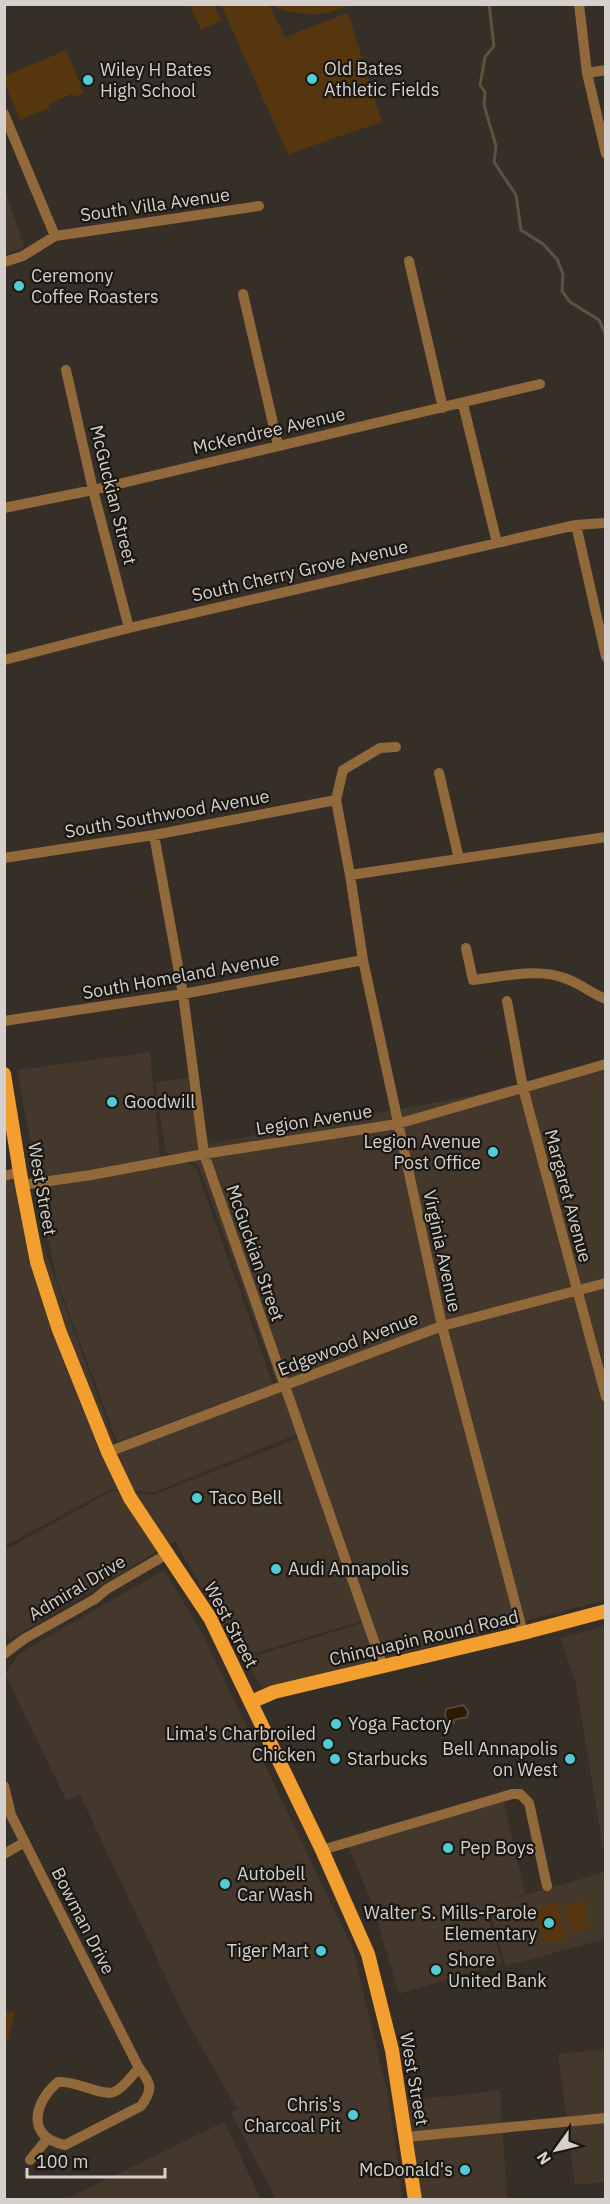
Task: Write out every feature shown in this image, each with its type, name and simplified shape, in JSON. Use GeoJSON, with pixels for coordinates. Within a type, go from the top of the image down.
{"type":"FeatureCollection","features":[{"type":"Feature","properties":{"kind":"main road","name":"West Street"},"geometry":{"type":"LineString","coordinates":[[5,1078],[37,1262],[59,1330],[108,1452],[130,1498],[169,1553],[210,1618],[322,1850],[368,1954],[392,2050],[415,2199]]}},
{"type":"Feature","properties":{"kind":"main road","name":"Chinquapin Round Road"},"geometry":{"type":"LineString","coordinates":[[251,1702],[274,1692],[606,1611]]}},
{"type":"Feature","properties":{"kind":"street"},"geometry":{"type":"LineString","coordinates":[[579,4],[587,73],[606,154]]}},
{"type":"Feature","properties":{"kind":"street"},"geometry":{"type":"LineString","coordinates":[[587,73],[606,70]]}},
{"type":"Feature","properties":{"kind":"street"},"geometry":{"type":"LineString","coordinates":[[4,114],[55,236],[23,256],[4,262]]}},
{"type":"Feature","properties":{"kind":"street","name":"South Villa Avenue"},"geometry":{"type":"LineString","coordinates":[[55,236],[259,206]]}},
{"type":"Feature","properties":{"kind":"street"},"geometry":{"type":"LineString","coordinates":[[409,261],[443,408]]}},
{"type":"Feature","properties":{"kind":"street"},"geometry":{"type":"LineString","coordinates":[[243,294],[278,445]]}},
{"type":"Feature","properties":{"kind":"street","name":"McGuckian Street"},"geometry":{"type":"LineString","coordinates":[[66,370],[93,489],[129,628]]}},
{"type":"Feature","properties":{"kind":"street","name":"McKendree Avenue"},"geometry":{"type":"LineString","coordinates":[[4,508],[463,404],[540,384]]}},
{"type":"Feature","properties":{"kind":"street"},"geometry":{"type":"LineString","coordinates":[[463,404],[496,543]]}},
{"type":"Feature","properties":{"kind":"street","name":"South Cherry Grove Avenue"},"geometry":{"type":"LineString","coordinates":[[4,660],[129,628],[496,543],[576,525],[604,523]]}},
{"type":"Feature","properties":{"kind":"street"},"geometry":{"type":"LineString","coordinates":[[576,525],[606,657]]}},
{"type":"Feature","properties":{"kind":"street"},"geometry":{"type":"LineString","coordinates":[[336,800],[344,770],[380,748],[396,747]]}},
{"type":"Feature","properties":{"kind":"street"},"geometry":{"type":"LineString","coordinates":[[439,773],[459,859]]}},
{"type":"Feature","properties":{"kind":"street","name":"South Southwood Avenue"},"geometry":{"type":"LineString","coordinates":[[4,858],[154,835],[336,800]]}},
{"type":"Feature","properties":{"kind":"street","name":"Virginia Avenue"},"geometry":{"type":"LineString","coordinates":[[336,800],[363,960],[442,1326],[523,1633]]}},
{"type":"Feature","properties":{"kind":"street","name":"McGuckian Street"},"geometry":{"type":"LineString","coordinates":[[154,835],[183,994],[204,1154],[383,1667]]}},
{"type":"Feature","properties":{"kind":"street"},"geometry":{"type":"LineString","coordinates":[[350,875],[606,837]]}},
{"type":"Feature","properties":{"kind":"street"},"geometry":{"type":"LineString","coordinates":[[466,948],[473,980],[550,973],[569,979],[606,999]]}},
{"type":"Feature","properties":{"kind":"street","name":"South Homeland Avenue"},"geometry":{"type":"LineString","coordinates":[[4,1021],[183,994],[363,960]]}},
{"type":"Feature","properties":{"kind":"street","name":"Margaret Avenue"},"geometry":{"type":"LineString","coordinates":[[507,1001],[523,1088],[606,1397]]}},
{"type":"Feature","properties":{"kind":"street","name":"Legion Avenue"},"geometry":{"type":"LineString","coordinates":[[4,1176],[21,1178],[91,1175],[204,1154],[397,1124],[606,1064]]}},
{"type":"Feature","properties":{"kind":"street","name":"Edgewood Avenue"},"geometry":{"type":"LineString","coordinates":[[108,1452],[442,1326],[606,1283]]}},
{"type":"Feature","properties":{"kind":"street","name":"Admiral Drive"},"geometry":{"type":"LineString","coordinates":[[4,1654],[24,1639],[95,1599],[107,1589],[169,1553]]}},
{"type":"Feature","properties":{"kind":"street","name":"Bowman Drive"},"geometry":{"type":"LineString","coordinates":[[4,1786],[11,1815],[150,2087],[149,2096],[141,2106],[65,2145],[55,2143],[48,2138]]}},
{"type":"Feature","properties":{"kind":"street"},"geometry":{"type":"LineString","coordinates":[[322,1850],[417,1820],[512,1794],[520,1794],[529,1803],[547,1886]]}},
{"type":"Feature","properties":{"kind":"street"},"geometry":{"type":"LineString","coordinates":[[4,1854],[25,1842]]}},
{"type":"Feature","properties":{"kind":"street"},"geometry":{"type":"LineString","coordinates":[[30,2160],[48,2138],[37,2120],[41,2100],[58,2082],[69,2081],[105,2093],[114,2092],[139,2068]]}},
{"type":"Feature","properties":{"kind":"street"},"geometry":{"type":"LineString","coordinates":[[406,2137],[606,2118]]}},
{"type":"Feature","properties":{"kind":"shaded area"},"geometry":{"type":"Polygon","coordinates":[[[190,5],[214,5],[222,21],[201,30],[190,5]]]}},
{"type":"Feature","properties":{"kind":"shaded area","name":"Old Bates Athletic Fields"},"geometry":{"type":"Polygon","coordinates":[[[221,5],[269,5],[285,37],[348,13],[382,122],[288,154],[221,5]]]}},
{"type":"Feature","properties":{"kind":"shaded area"},"geometry":{"type":"Polygon","coordinates":[[[275,5],[348,5],[321,14],[304,14],[277,8],[275,5]]]}},
{"type":"Feature","properties":{"kind":"shaded area"},"geometry":{"type":"Polygon","coordinates":[[[66,50],[84,93],[74,97],[72,94],[49,104],[49,108],[20,120],[5,84],[5,76],[66,50]]]}},
{"type":"Feature","properties":{"kind":"shaded area"},"geometry":{"type":"Polygon","coordinates":[[[5,189],[24,247],[4,254],[5,189]]]}},
{"type":"Feature","properties":{"kind":"shaded area"},"geometry":{"type":"Polygon","coordinates":[[[150,1052],[160,1156],[195,1166],[273,1384],[117,1442],[56,1278],[17,1070],[150,1052]]]}},
{"type":"Feature","properties":{"kind":"shaded area"},"geometry":{"type":"Polygon","coordinates":[[[605,1071],[605,1600],[264,1690],[245,1659],[362,1623],[362,1621],[241,1657],[175,1541],[10,1639],[5,1629],[5,1550],[112,1491],[154,1495],[298,1438],[350,1585],[303,1432],[154,1492],[110,1489],[5,1546],[5,1177],[17,1174],[118,1452],[278,1386],[198,1164],[166,1153],[155,1083],[192,1076],[209,1144],[605,1071]]]}},
{"type":"Feature","properties":{"kind":"shaded area"},"geometry":{"type":"Polygon","coordinates":[[[164,1570],[201,1631],[353,1949],[388,2095],[403,2199],[276,2199],[231,2113],[237,2109],[185,2018],[80,1795],[66,1800],[5,1674],[20,1653],[164,1570]]]}},
{"type":"Feature","properties":{"kind":"shaded area"},"geometry":{"type":"Polygon","coordinates":[[[606,1626],[605,1861],[576,1684],[560,1638],[606,1626]]]}},
{"type":"Feature","properties":{"kind":"shaded area"},"geometry":{"type":"Polygon","coordinates":[[[463,1705],[468,1711],[467,1717],[453,1720],[454,1723],[449,1724],[445,1716],[446,1709],[463,1705]]]}},
{"type":"Feature","properties":{"kind":"shaded area"},"geometry":{"type":"Polygon","coordinates":[[[504,1802],[525,1894],[498,1903],[605,1872],[605,1939],[506,1966],[488,1906],[486,1907],[502,1963],[399,1994],[371,1900],[348,1846],[504,1802]]]}},
{"type":"Feature","properties":{"kind":"shaded area"},"geometry":{"type":"Polygon","coordinates":[[[585,1900],[590,1928],[570,1933],[564,1906],[585,1900]]]}},
{"type":"Feature","properties":{"kind":"shaded area"},"geometry":{"type":"Polygon","coordinates":[[[557,1902],[566,1938],[544,1943],[534,1908],[557,1902]]]}},
{"type":"Feature","properties":{"kind":"shaded area"},"geometry":{"type":"Polygon","coordinates":[[[4,2010],[15,2012],[7,2042],[5,2042],[4,2010]]]}},
{"type":"Feature","properties":{"kind":"shaded area"},"geometry":{"type":"Polygon","coordinates":[[[605,2049],[605,2182],[575,2185],[558,2054],[605,2049]]]}},
{"type":"Feature","properties":{"kind":"shaded area"},"geometry":{"type":"Polygon","coordinates":[[[500,2090],[507,2199],[421,2199],[405,2101],[500,2090]]]}},
{"type":"Feature","properties":{"kind":"shaded area"},"geometry":{"type":"Polygon","coordinates":[[[224,2122],[261,2199],[66,2199],[224,2122]]]}},
{"type":"Feature","properties":{"kind":"waterway"},"geometry":{"type":"LineString","coordinates":[[489,4],[494,46],[485,57],[480,85],[485,92],[484,105],[496,146],[494,162],[516,195],[521,230],[543,244],[557,259],[563,274],[562,291],[570,302],[599,320],[606,335]]}},
{"type":"Feature","properties":{"kind":"place","name":"Old Bates Athletic Fields"},"geometry":{"type":"Point","coordinates":[312,79]}},
{"type":"Feature","properties":{"kind":"place","name":"Wiley H Bates High School"},"geometry":{"type":"Point","coordinates":[88,80]}},
{"type":"Feature","properties":{"kind":"place","name":"Ceremony Coffee Roasters"},"geometry":{"type":"Point","coordinates":[19,286]}},
{"type":"Feature","properties":{"kind":"place","name":"Goodwill"},"geometry":{"type":"Point","coordinates":[112,1102]}},
{"type":"Feature","properties":{"kind":"place","name":"Legion Avenue Post Office"},"geometry":{"type":"Point","coordinates":[493,1152]}},
{"type":"Feature","properties":{"kind":"place","name":"Taco Bell"},"geometry":{"type":"Point","coordinates":[197,1498]}},
{"type":"Feature","properties":{"kind":"place","name":"Audi Annapolis"},"geometry":{"type":"Point","coordinates":[276,1569]}},
{"type":"Feature","properties":{"kind":"place","name":"Yoga Factory"},"geometry":{"type":"Point","coordinates":[336,1724]}},
{"type":"Feature","properties":{"kind":"place","name":"Lima's Charbroiled Chicken"},"geometry":{"type":"Point","coordinates":[328,1744]}},
{"type":"Feature","properties":{"kind":"place","name":"Starbucks"},"geometry":{"type":"Point","coordinates":[335,1759]}},
{"type":"Feature","properties":{"kind":"place","name":"Bell Annapolis on West"},"geometry":{"type":"Point","coordinates":[570,1759]}},
{"type":"Feature","properties":{"kind":"place","name":"Pep Boys"},"geometry":{"type":"Point","coordinates":[448,1848]}},
{"type":"Feature","properties":{"kind":"place","name":"Autobell Car Wash"},"geometry":{"type":"Point","coordinates":[225,1884]}},
{"type":"Feature","properties":{"kind":"place","name":"Walter S. Mills-Parole Elementary"},"geometry":{"type":"Point","coordinates":[549,1923]}},
{"type":"Feature","properties":{"kind":"place","name":"Tiger Mart"},"geometry":{"type":"Point","coordinates":[321,1951]}},
{"type":"Feature","properties":{"kind":"place","name":"Shore United Bank"},"geometry":{"type":"Point","coordinates":[436,1970]}},
{"type":"Feature","properties":{"kind":"place","name":"Chris's Charcoal Pit"},"geometry":{"type":"Point","coordinates":[353,2115]}},
{"type":"Feature","properties":{"kind":"place","name":"McDonald's"},"geometry":{"type":"Point","coordinates":[465,2170]}}]}
